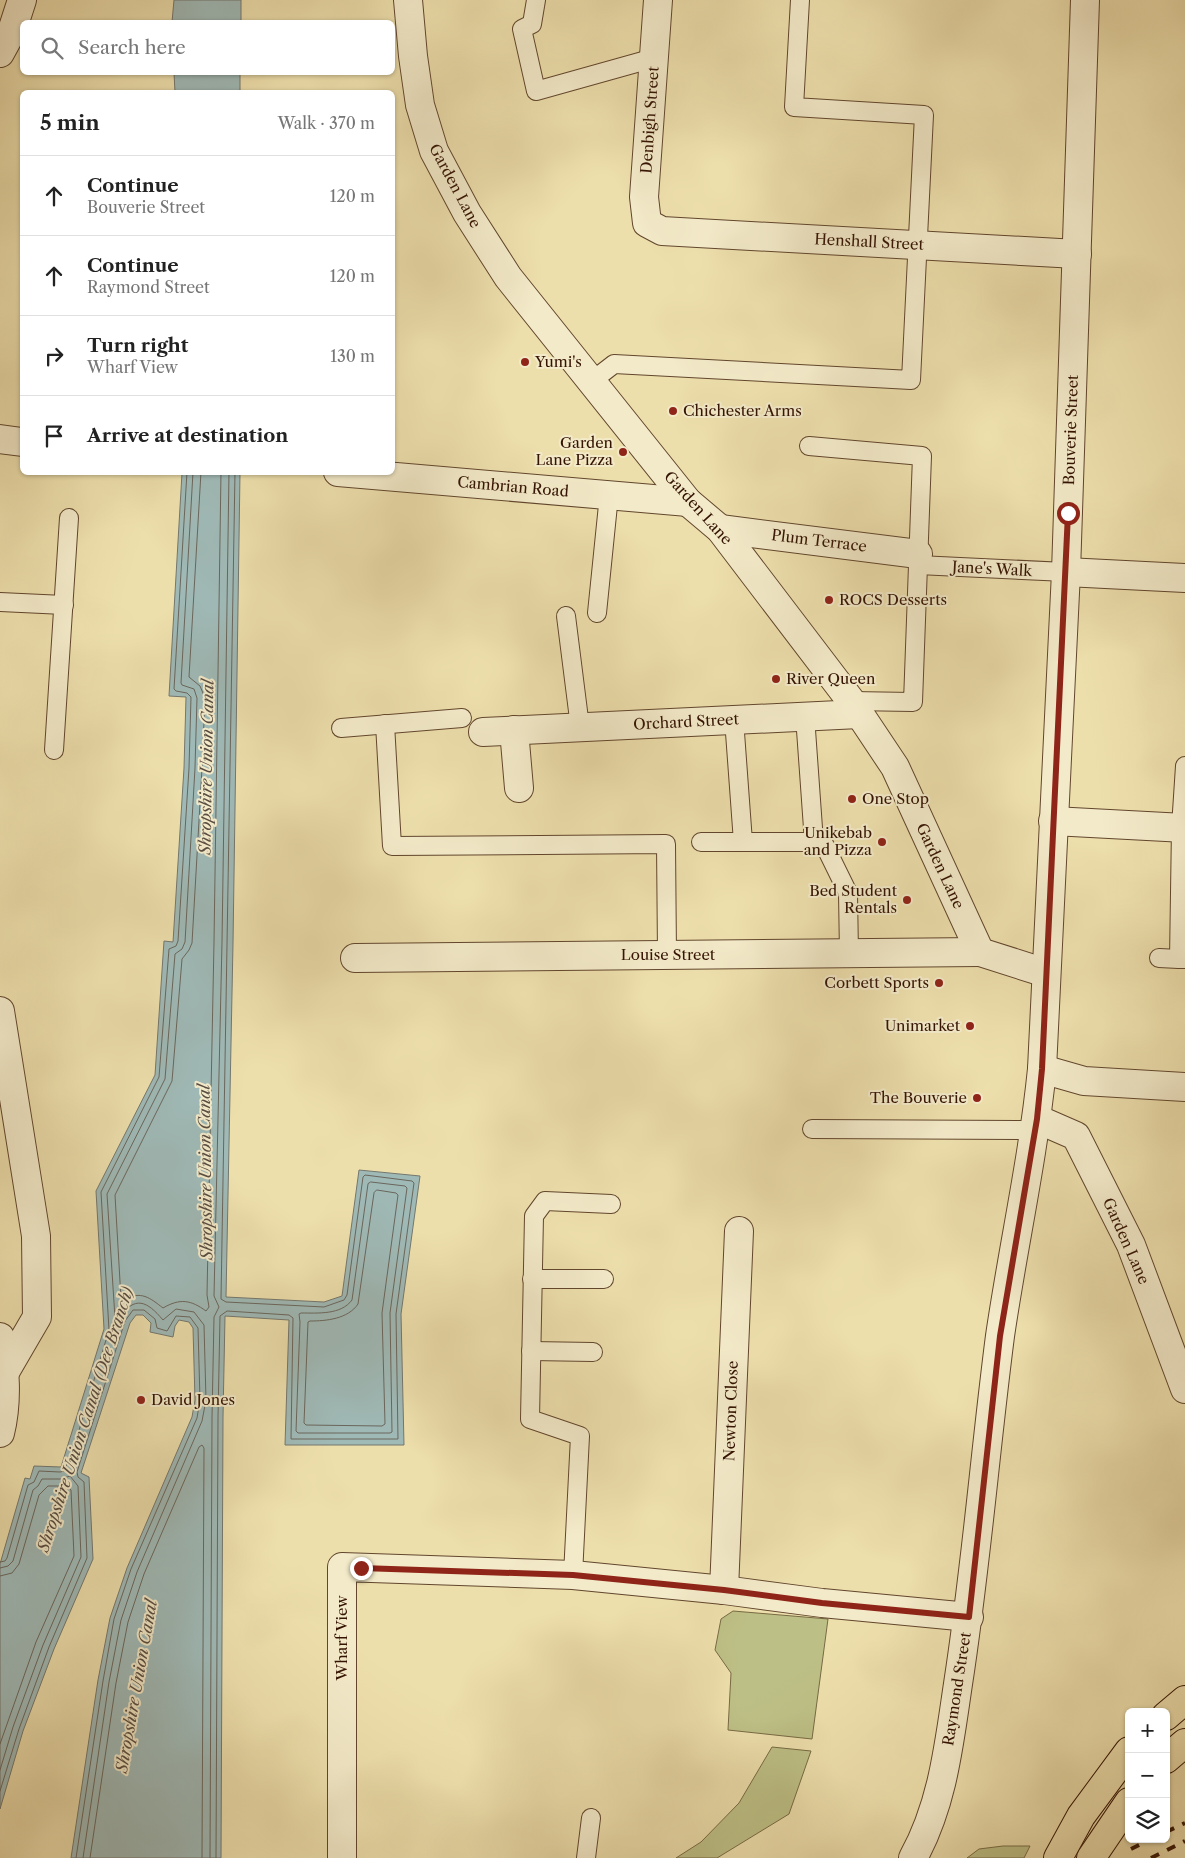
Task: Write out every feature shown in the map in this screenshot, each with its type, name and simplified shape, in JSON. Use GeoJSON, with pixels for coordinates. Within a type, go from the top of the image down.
{"type":"FeatureCollection","features":[{"type":"Feature","properties":{"kind":"highway"},"geometry":{"type":"LineString","coordinates":[[1170,1713],[1185,1700]]}},
{"type":"Feature","properties":{"kind":"highway"},"geometry":{"type":"LineString","coordinates":[[1170,1756],[1185,1743]]}},
{"type":"Feature","properties":{"kind":"highway"},"geometry":{"type":"LineString","coordinates":[[1058,1858],[1081,1816],[1128,1753]]}},
{"type":"Feature","properties":{"kind":"highway"},"geometry":{"type":"LineString","coordinates":[[1091,1858],[1125,1808]]}},
{"type":"Feature","properties":{"kind":"street"},"geometry":{"type":"LineString","coordinates":[[0,53],[12,31],[22,0]]}},
{"type":"Feature","properties":{"kind":"street","name":"Garden Lane"},"geometry":{"type":"LineString","coordinates":[[408,0],[420,105],[434,151],[467,214],[508,277],[688,502],[720,529],[855,708],[895,767],[980,952]]}},
{"type":"Feature","properties":{"kind":"street","name":"Denbigh Street"},"geometry":{"type":"LineString","coordinates":[[658,0],[644,198],[646,223],[662,231]]}},
{"type":"Feature","properties":{"kind":"street","name":"Bouverie Street"},"geometry":{"type":"LineString","coordinates":[[1042,1069],[1066,572],[1085,0]]}},
{"type":"Feature","properties":{"kind":"street","name":"Henshall Street"},"geometry":{"type":"LineString","coordinates":[[662,231],[1077,254]]}},
{"type":"Feature","properties":{"kind":"street"},"geometry":{"type":"LineString","coordinates":[[0,439],[20,442]]}},
{"type":"Feature","properties":{"kind":"street","name":"Cambrian Road"},"geometry":{"type":"LineString","coordinates":[[373,475],[688,502]]}},
{"type":"Feature","properties":{"kind":"street","name":"Plum Terrace"},"geometry":{"type":"LineString","coordinates":[[720,529],[918,559]]}},
{"type":"Feature","properties":{"kind":"street"},"geometry":{"type":"LineString","coordinates":[[1066,572],[1185,578]]}},
{"type":"Feature","properties":{"kind":"street","name":"Orchard Street"},"geometry":{"type":"LineString","coordinates":[[472,725],[514,730],[805,716],[855,708]]}},
{"type":"Feature","properties":{"kind":"street"},"geometry":{"type":"LineString","coordinates":[[514,730],[519,788]]}},
{"type":"Feature","properties":{"kind":"street"},"geometry":{"type":"LineString","coordinates":[[1053,821],[1183,828]]}},
{"type":"Feature","properties":{"kind":"street"},"geometry":{"type":"LineString","coordinates":[[980,952],[1046,973]]}},
{"type":"Feature","properties":{"kind":"street","name":"Louise Street"},"geometry":{"type":"LineString","coordinates":[[355,958],[980,952]]}},
{"type":"Feature","properties":{"kind":"street"},"geometry":{"type":"LineString","coordinates":[[0,1010],[36,1236],[37,1299],[37,1317],[3,1367]]}},
{"type":"Feature","properties":{"kind":"street"},"geometry":{"type":"LineString","coordinates":[[1042,1069],[1084,1080],[1185,1087]]}},
{"type":"Feature","properties":{"kind":"street","name":"Raymond Street"},"geometry":{"type":"LineString","coordinates":[[913,1858],[930,1823],[944,1777],[969,1617],[1000,1336],[1036,1125],[1042,1069]]}},
{"type":"Feature","properties":{"kind":"street","name":"Garden Lane"},"geometry":{"type":"LineString","coordinates":[[1036,1125],[1076,1136],[1130,1245],[1185,1389]]}},
{"type":"Feature","properties":{"kind":"street","name":"Newton Close"},"geometry":{"type":"LineString","coordinates":[[724,1590],[739,1231]]}},
{"type":"Feature","properties":{"kind":"street"},"geometry":{"type":"LineString","coordinates":[[0,1337],[3,1367],[2,1423],[0,1433]]}},
{"type":"Feature","properties":{"kind":"street","name":"Wharf View"},"geometry":{"type":"LineString","coordinates":[[342,1858],[342,1567],[573,1575],[724,1590],[822,1603],[969,1617]]}},
{"type":"Feature","properties":{"kind":"lane"},"geometry":{"type":"LineString","coordinates":[[536,0],[532,24],[522,29],[536,90],[654,58]]}},
{"type":"Feature","properties":{"kind":"lane"},"geometry":{"type":"LineString","coordinates":[[592,381],[614,364],[911,380],[916,245],[924,115],[794,108],[800,0]]}},
{"type":"Feature","properties":{"kind":"lane"},"geometry":{"type":"LineString","coordinates":[[809,446],[922,456],[913,702],[855,708]]}},
{"type":"Feature","properties":{"kind":"lane"},"geometry":{"type":"LineString","coordinates":[[597,613],[609,495]]}},
{"type":"Feature","properties":{"kind":"lane"},"geometry":{"type":"LineString","coordinates":[[54,750],[69,518]]}},
{"type":"Feature","properties":{"kind":"lane","name":"Jane's Walk"},"geometry":{"type":"LineString","coordinates":[[918,559],[1066,572]]}},
{"type":"Feature","properties":{"kind":"lane"},"geometry":{"type":"LineString","coordinates":[[0,602],[64,605]]}},
{"type":"Feature","properties":{"kind":"lane"},"geometry":{"type":"LineString","coordinates":[[566,616],[580,727]]}},
{"type":"Feature","properties":{"kind":"lane"},"geometry":{"type":"LineString","coordinates":[[805,716],[814,842]]}},
{"type":"Feature","properties":{"kind":"lane"},"geometry":{"type":"LineString","coordinates":[[734,720],[743,842]]}},
{"type":"Feature","properties":{"kind":"lane"},"geometry":{"type":"LineString","coordinates":[[341,728],[385,724],[472,725]]}},
{"type":"Feature","properties":{"kind":"lane"},"geometry":{"type":"LineString","coordinates":[[385,724],[392,846],[666,844],[667,955]]}},
{"type":"Feature","properties":{"kind":"lane"},"geometry":{"type":"LineString","coordinates":[[1158,958],[1182,959],[1185,766]]}},
{"type":"Feature","properties":{"kind":"lane"},"geometry":{"type":"LineString","coordinates":[[701,842],[823,842],[848,893],[849,954]]}},
{"type":"Feature","properties":{"kind":"lane"},"geometry":{"type":"LineString","coordinates":[[812,1129],[1036,1125]]}},
{"type":"Feature","properties":{"kind":"lane"},"geometry":{"type":"LineString","coordinates":[[573,1575],[580,1436],[530,1419],[534,1216],[545,1201],[611,1204]]}},
{"type":"Feature","properties":{"kind":"lane"},"geometry":{"type":"LineString","coordinates":[[532,1279],[604,1279]]}},
{"type":"Feature","properties":{"kind":"lane"},"geometry":{"type":"LineString","coordinates":[[531,1351],[593,1352]]}},
{"type":"Feature","properties":{"kind":"lane"},"geometry":{"type":"LineString","coordinates":[[586,1858],[591,1818]]}},
{"type":"Feature","properties":{"kind":"green space"},"geometry":{"type":"Polygon","coordinates":[[[733,1611],[828,1619],[812,1739],[728,1730],[731,1673],[715,1650],[721,1619],[733,1611]]]}},
{"type":"Feature","properties":{"kind":"green space"},"geometry":{"type":"Polygon","coordinates":[[[772,1747],[811,1751],[789,1814],[717,1858],[676,1858],[701,1842],[739,1803],[772,1747]]]}},
{"type":"Feature","properties":{"kind":"green space"},"geometry":{"type":"Polygon","coordinates":[[[1003,1846],[1030,1846],[1024,1858],[967,1858],[979,1849],[1003,1846]]]}},
{"type":"Feature","properties":{"kind":"water"},"geometry":{"type":"Polygon","coordinates":[[[174,0],[241,0],[241,20],[172,20],[174,0]]]}},
{"type":"Feature","properties":{"kind":"water"},"geometry":{"type":"Polygon","coordinates":[[[174,75],[240,75],[240,90],[175,90],[174,75]]]}},
{"type":"Feature","properties":{"kind":"water"},"geometry":{"type":"Polygon","coordinates":[[[182,475],[240,475],[226,1297],[324,1302],[342,1296],[359,1170],[420,1176],[401,1314],[404,1445],[285,1445],[289,1320],[225,1316],[221,1858],[71,1858],[98,1680],[110,1618],[127,1568],[192,1417],[195,1400],[193,1328],[189,1322],[179,1320],[175,1326],[173,1337],[150,1332],[151,1323],[143,1315],[136,1315],[130,1323],[81,1473],[89,1477],[93,1559],[54,1649],[23,1731],[0,1809],[0,1564],[25,1478],[30,1479],[34,1466],[61,1467],[104,1329],[96,1191],[155,1075],[164,941],[173,942],[184,768],[186,697],[169,696],[182,475]]]}},
{"type":"Feature","properties":{"kind":"railway"},"geometry":{"type":"LineString","coordinates":[[1170,1830],[1185,1823]]}},
{"type":"Feature","properties":{"kind":"railway"},"geometry":{"type":"LineString","coordinates":[[1151,1858],[1185,1841]]}},
{"type":"Feature","properties":{"kind":"railway"},"geometry":{"type":"LineString","coordinates":[[1131,1849],[1143,1843]]}},
{"type":"Feature","properties":{"kind":"place","name":"Yumi's"},"geometry":{"type":"Point","coordinates":[525,362]}},
{"type":"Feature","properties":{"kind":"place","name":"Chichester Arms"},"geometry":{"type":"Point","coordinates":[673,411]}},
{"type":"Feature","properties":{"kind":"place","name":"Garden Lane Pizza"},"geometry":{"type":"Point","coordinates":[623,452]}},
{"type":"Feature","properties":{"kind":"place","name":"ROCS Desserts"},"geometry":{"type":"Point","coordinates":[829,600]}},
{"type":"Feature","properties":{"kind":"place","name":"River Queen"},"geometry":{"type":"Point","coordinates":[776,679]}},
{"type":"Feature","properties":{"kind":"place","name":"One Stop"},"geometry":{"type":"Point","coordinates":[852,799]}},
{"type":"Feature","properties":{"kind":"place","name":"Unikebab and Pizza"},"geometry":{"type":"Point","coordinates":[882,842]}},
{"type":"Feature","properties":{"kind":"place","name":"Bed Student Rentals"},"geometry":{"type":"Point","coordinates":[907,900]}},
{"type":"Feature","properties":{"kind":"place","name":"Corbett Sports"},"geometry":{"type":"Point","coordinates":[939,983]}},
{"type":"Feature","properties":{"kind":"place","name":"Unimarket"},"geometry":{"type":"Point","coordinates":[970,1026]}},
{"type":"Feature","properties":{"kind":"place","name":"The Bouverie"},"geometry":{"type":"Point","coordinates":[977,1098]}},
{"type":"Feature","properties":{"kind":"place","name":"David Jones"},"geometry":{"type":"Point","coordinates":[141,1400]}},
{"type":"Feature","properties":{"kind":"route"},"geometry":{"type":"LineString","coordinates":[[361,1568],[573,1575],[724,1590],[822,1603],[969,1617],[1000,1336],[1037,1119],[1042,1069],[1068,513]]}},
{"type":"Feature","properties":{"kind":"water label","name":"Shropshire Union Canal"},"geometry":{"type":"Point","coordinates":[206,767]}},
{"type":"Feature","properties":{"kind":"water label","name":"Shropshire Union Canal"},"geometry":{"type":"Point","coordinates":[205,1172]}},
{"type":"Feature","properties":{"kind":"water label","name":"Shropshire Union Canal (Dee Branch)"},"geometry":{"type":"Point","coordinates":[85,1419]}},
{"type":"Feature","properties":{"kind":"water label","name":"Shropshire Union Canal"},"geometry":{"type":"Point","coordinates":[136,1686]}}]}
